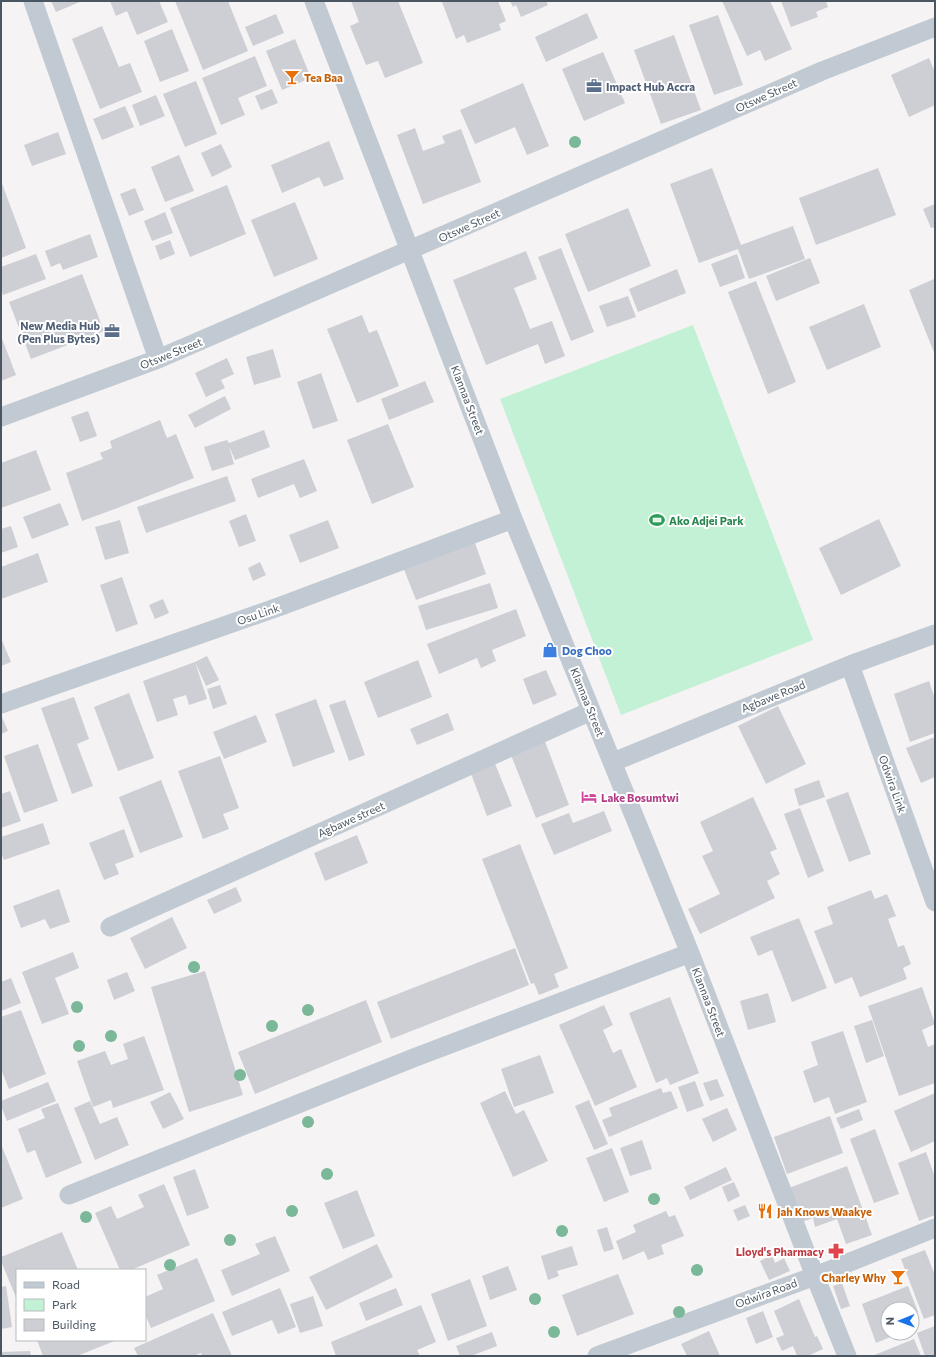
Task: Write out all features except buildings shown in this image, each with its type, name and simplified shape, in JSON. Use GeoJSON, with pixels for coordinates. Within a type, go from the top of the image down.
{"type":"FeatureCollection","features":[{"type":"Feature","properties":{"kind":"street"},"geometry":{"type":"LineString","coordinates":[[33,1],[158,359]]}},
{"type":"Feature","properties":{"kind":"street","name":"Klannaa Street"},"geometry":{"type":"LineString","coordinates":[[314,1],[411,250],[513,519],[690,953],[815,1276],[848,1356]]}},
{"type":"Feature","properties":{"kind":"street","name":"Otswe Street"},"geometry":{"type":"LineString","coordinates":[[1,417],[158,359],[822,71],[935,27]]}},
{"type":"Feature","properties":{"kind":"street","name":"Osu Link"},"geometry":{"type":"LineString","coordinates":[[1,704],[281,606],[513,519]]}},
{"type":"Feature","properties":{"kind":"street","name":"Agbawe Road"},"geometry":{"type":"LineString","coordinates":[[613,762],[850,665],[935,634]]}},
{"type":"Feature","properties":{"kind":"street","name":"Odwira Link"},"geometry":{"type":"LineString","coordinates":[[850,665],[935,902]]}},
{"type":"Feature","properties":{"kind":"street","name":"Agbawe street"},"geometry":{"type":"LineString","coordinates":[[110,927],[592,711]]}},
{"type":"Feature","properties":{"kind":"street"},"geometry":{"type":"LineString","coordinates":[[69,1195],[416,1057],[690,953]]}},
{"type":"Feature","properties":{"kind":"street","name":"Odwira Road"},"geometry":{"type":"LineString","coordinates":[[597,1356],[815,1276],[935,1228]]}},
{"type":"Feature","properties":{"kind":"green space","name":"Ako Adjei Park"},"geometry":{"type":"Polygon","coordinates":[[[693,325],[813,640],[621,715],[500,399],[693,325]]]}},
{"type":"Feature","properties":{"kind":"place","name":"Tea Baa"},"geometry":{"type":"Point","coordinates":[292,77]}},
{"type":"Feature","properties":{"kind":"place","name":"Impact Hub Accra"},"geometry":{"type":"Point","coordinates":[594,86]}},
{"type":"Feature","properties":{"kind":"place","name":"New Media Hub (Pen Plus Bytes)"},"geometry":{"type":"Point","coordinates":[112,331]}},
{"type":"Feature","properties":{"kind":"place","name":"Ako Adjei Park"},"geometry":{"type":"Point","coordinates":[657,520]}},
{"type":"Feature","properties":{"kind":"place","name":"Dog Choo"},"geometry":{"type":"Point","coordinates":[550,650]}},
{"type":"Feature","properties":{"kind":"place","name":"Lake Bosumtwi"},"geometry":{"type":"Point","coordinates":[589,797]}},
{"type":"Feature","properties":{"kind":"place","name":"Jah Knows Waakye"},"geometry":{"type":"Point","coordinates":[765,1211]}},
{"type":"Feature","properties":{"kind":"place","name":"Lloyd's Pharmacy"},"geometry":{"type":"Point","coordinates":[836,1251]}},
{"type":"Feature","properties":{"kind":"place","name":"Charley Why"},"geometry":{"type":"Point","coordinates":[898,1277]}}]}
